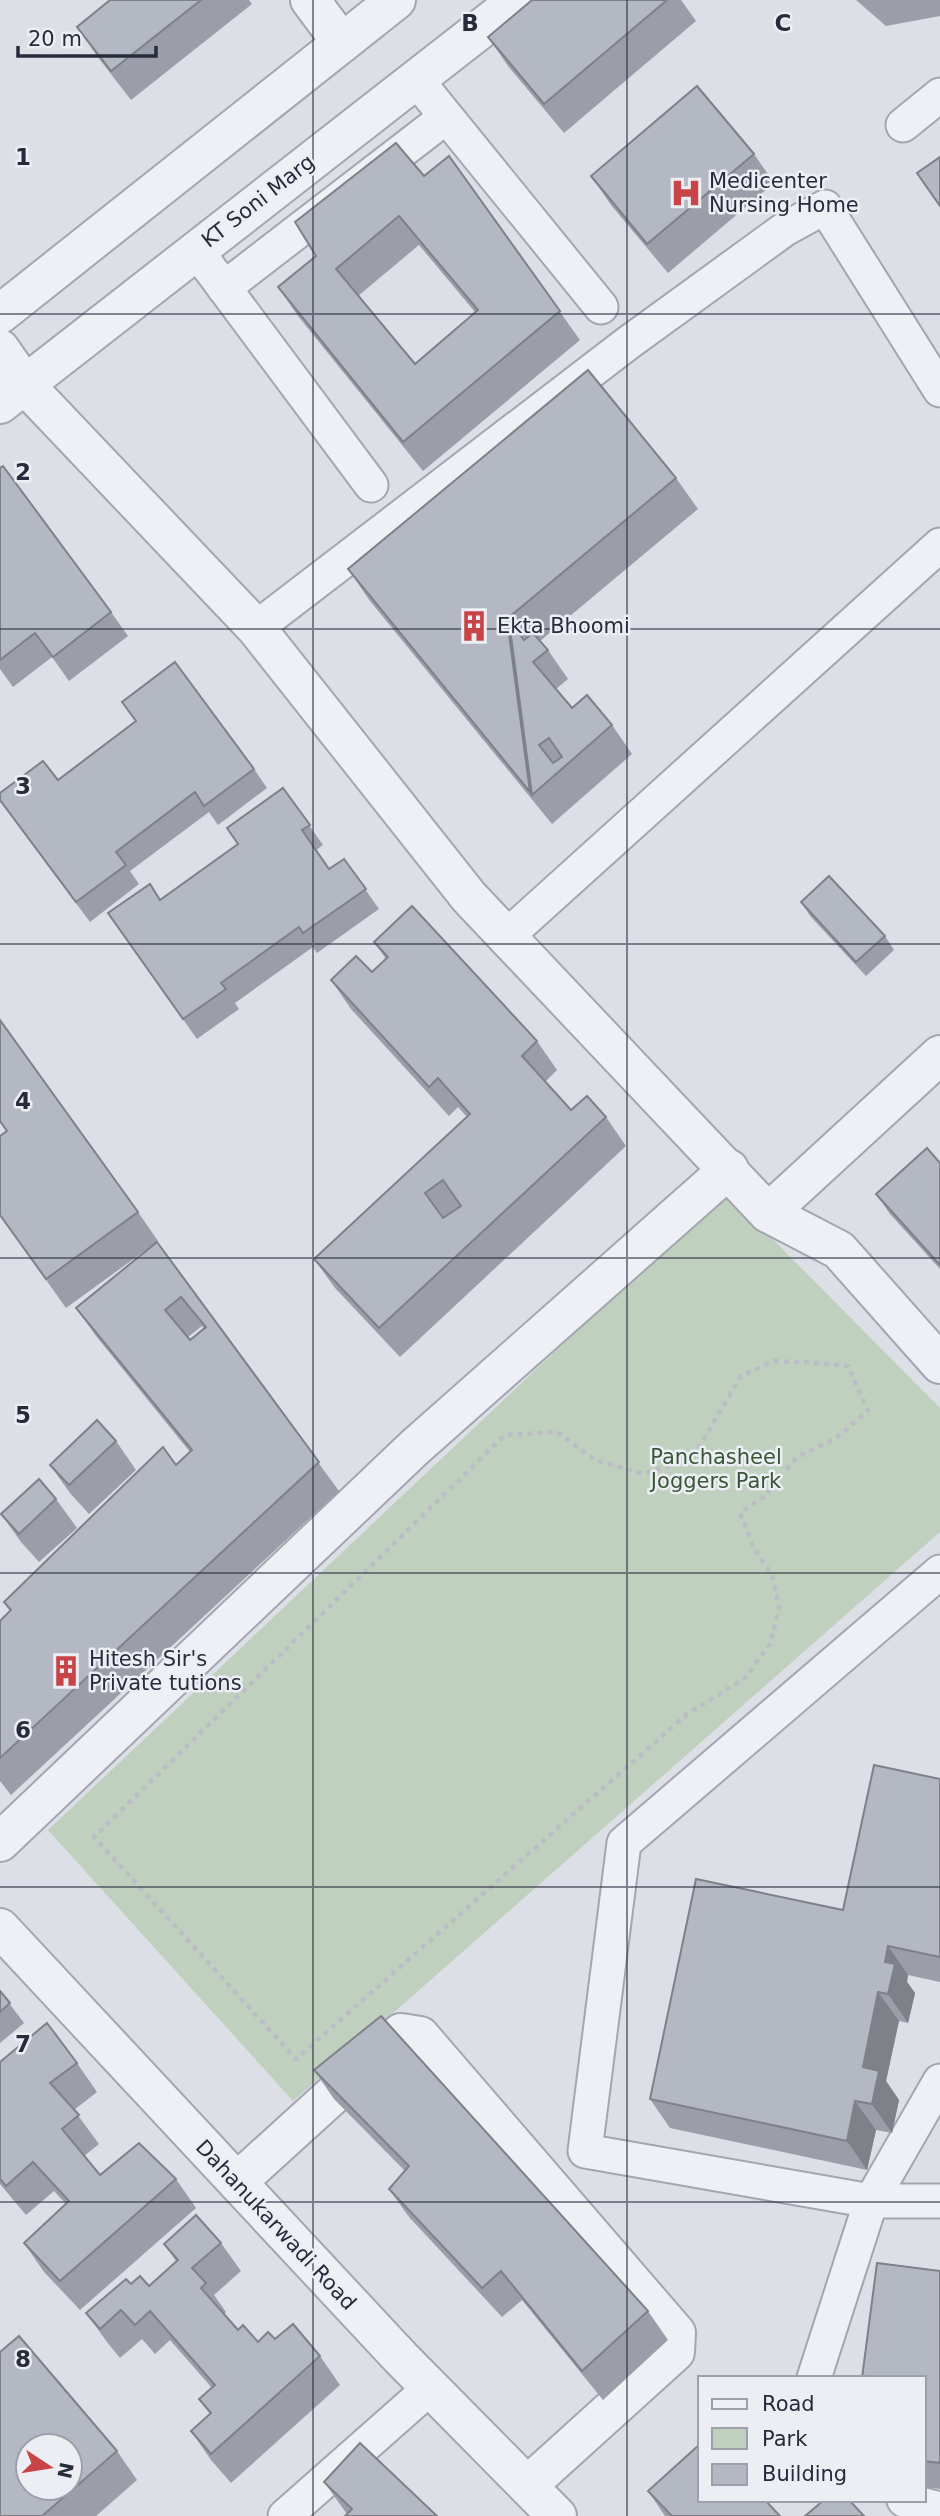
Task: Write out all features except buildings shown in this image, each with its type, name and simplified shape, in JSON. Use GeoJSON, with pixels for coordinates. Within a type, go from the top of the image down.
{"type":"FeatureCollection","features":[{"type":"Feature","properties":{"kind":"street"},"geometry":{"type":"LineString","coordinates":[[310,0],[342,43]]}},
{"type":"Feature","properties":{"kind":"street"},"geometry":{"type":"LineString","coordinates":[[0,314],[396,0]]}},
{"type":"Feature","properties":{"kind":"street","name":"KT Soni Marg"},"geometry":{"type":"LineString","coordinates":[[13,394],[518,0]]}},
{"type":"Feature","properties":{"kind":"street"},"geometry":{"type":"LineString","coordinates":[[415,78],[601,307]]}},
{"type":"Feature","properties":{"kind":"street"},"geometry":{"type":"LineString","coordinates":[[903,125],[940,95]]}},
{"type":"Feature","properties":{"kind":"street"},"geometry":{"type":"LineString","coordinates":[[224,288],[446,117]]}},
{"type":"Feature","properties":{"kind":"street"},"geometry":{"type":"LineString","coordinates":[[256,628],[628,343],[785,229],[825,207],[940,390]]}},
{"type":"Feature","properties":{"kind":"street"},"geometry":{"type":"LineString","coordinates":[[196,250],[371,485]]}},
{"type":"Feature","properties":{"kind":"street"},"geometry":{"type":"LineString","coordinates":[[0,349],[13,394],[256,628],[469,897],[768,1213],[839,1250],[940,1364]]}},
{"type":"Feature","properties":{"kind":"street"},"geometry":{"type":"LineString","coordinates":[[507,936],[940,545]]}},
{"type":"Feature","properties":{"kind":"street"},"geometry":{"type":"LineString","coordinates":[[768,1213],[940,1055]]}},
{"type":"Feature","properties":{"kind":"street"},"geometry":{"type":"LineString","coordinates":[[0,1842],[414,1448],[729,1169]]}},
{"type":"Feature","properties":{"kind":"street"},"geometry":{"type":"LineString","coordinates":[[940,1572],[624,1843],[584,2151],[871,2201],[940,2201]]}},
{"type":"Feature","properties":{"kind":"street","name":"Dahanukarwadi Road"},"geometry":{"type":"LineString","coordinates":[[0,1928],[430,2388],[557,2516]]}},
{"type":"Feature","properties":{"kind":"street"},"geometry":{"type":"LineString","coordinates":[[237,2182],[401,2032],[420,2036],[676,2333],[675,2352],[528,2484]]}},
{"type":"Feature","properties":{"kind":"street"},"geometry":{"type":"LineString","coordinates":[[815,2376],[871,2201],[940,2081]]}},
{"type":"Feature","properties":{"kind":"street"},"geometry":{"type":"LineString","coordinates":[[285,2516],[430,2388]]}},
{"type":"Feature","properties":{"kind":"street"},"geometry":{"type":"LineString","coordinates":[[911,2502],[940,2510]]}},
{"type":"Feature","properties":{"kind":"path"},"geometry":{"type":"LineString","coordinates":[[774,1361],[848,1366],[868,1411],[835,1439],[797,1457],[765,1496],[740,1513],[754,1548],[772,1575],[779,1608],[769,1644],[744,1679],[687,1714],[296,2059],[94,1837],[505,1435],[557,1432],[595,1460],[643,1474],[692,1459],[741,1376],[774,1361]]}},
{"type":"Feature","properties":{"kind":"green space","name":"Panchasheel Joggers Park"},"geometry":{"type":"Polygon","coordinates":[[[725,1191],[940,1408],[940,1532],[293,2101],[48,1830],[725,1191]]]}},
{"type":"Feature","properties":{"kind":"place","name":"Medicenter Nursing Home"},"geometry":{"type":"Point","coordinates":[686,193]}},
{"type":"Feature","properties":{"kind":"place","name":"Ekta Bhoomi"},"geometry":{"type":"Point","coordinates":[474,626]}},
{"type":"Feature","properties":{"kind":"place","name":"Hitesh Sir's Private tutions"},"geometry":{"type":"Point","coordinates":[66,1671]}}]}
